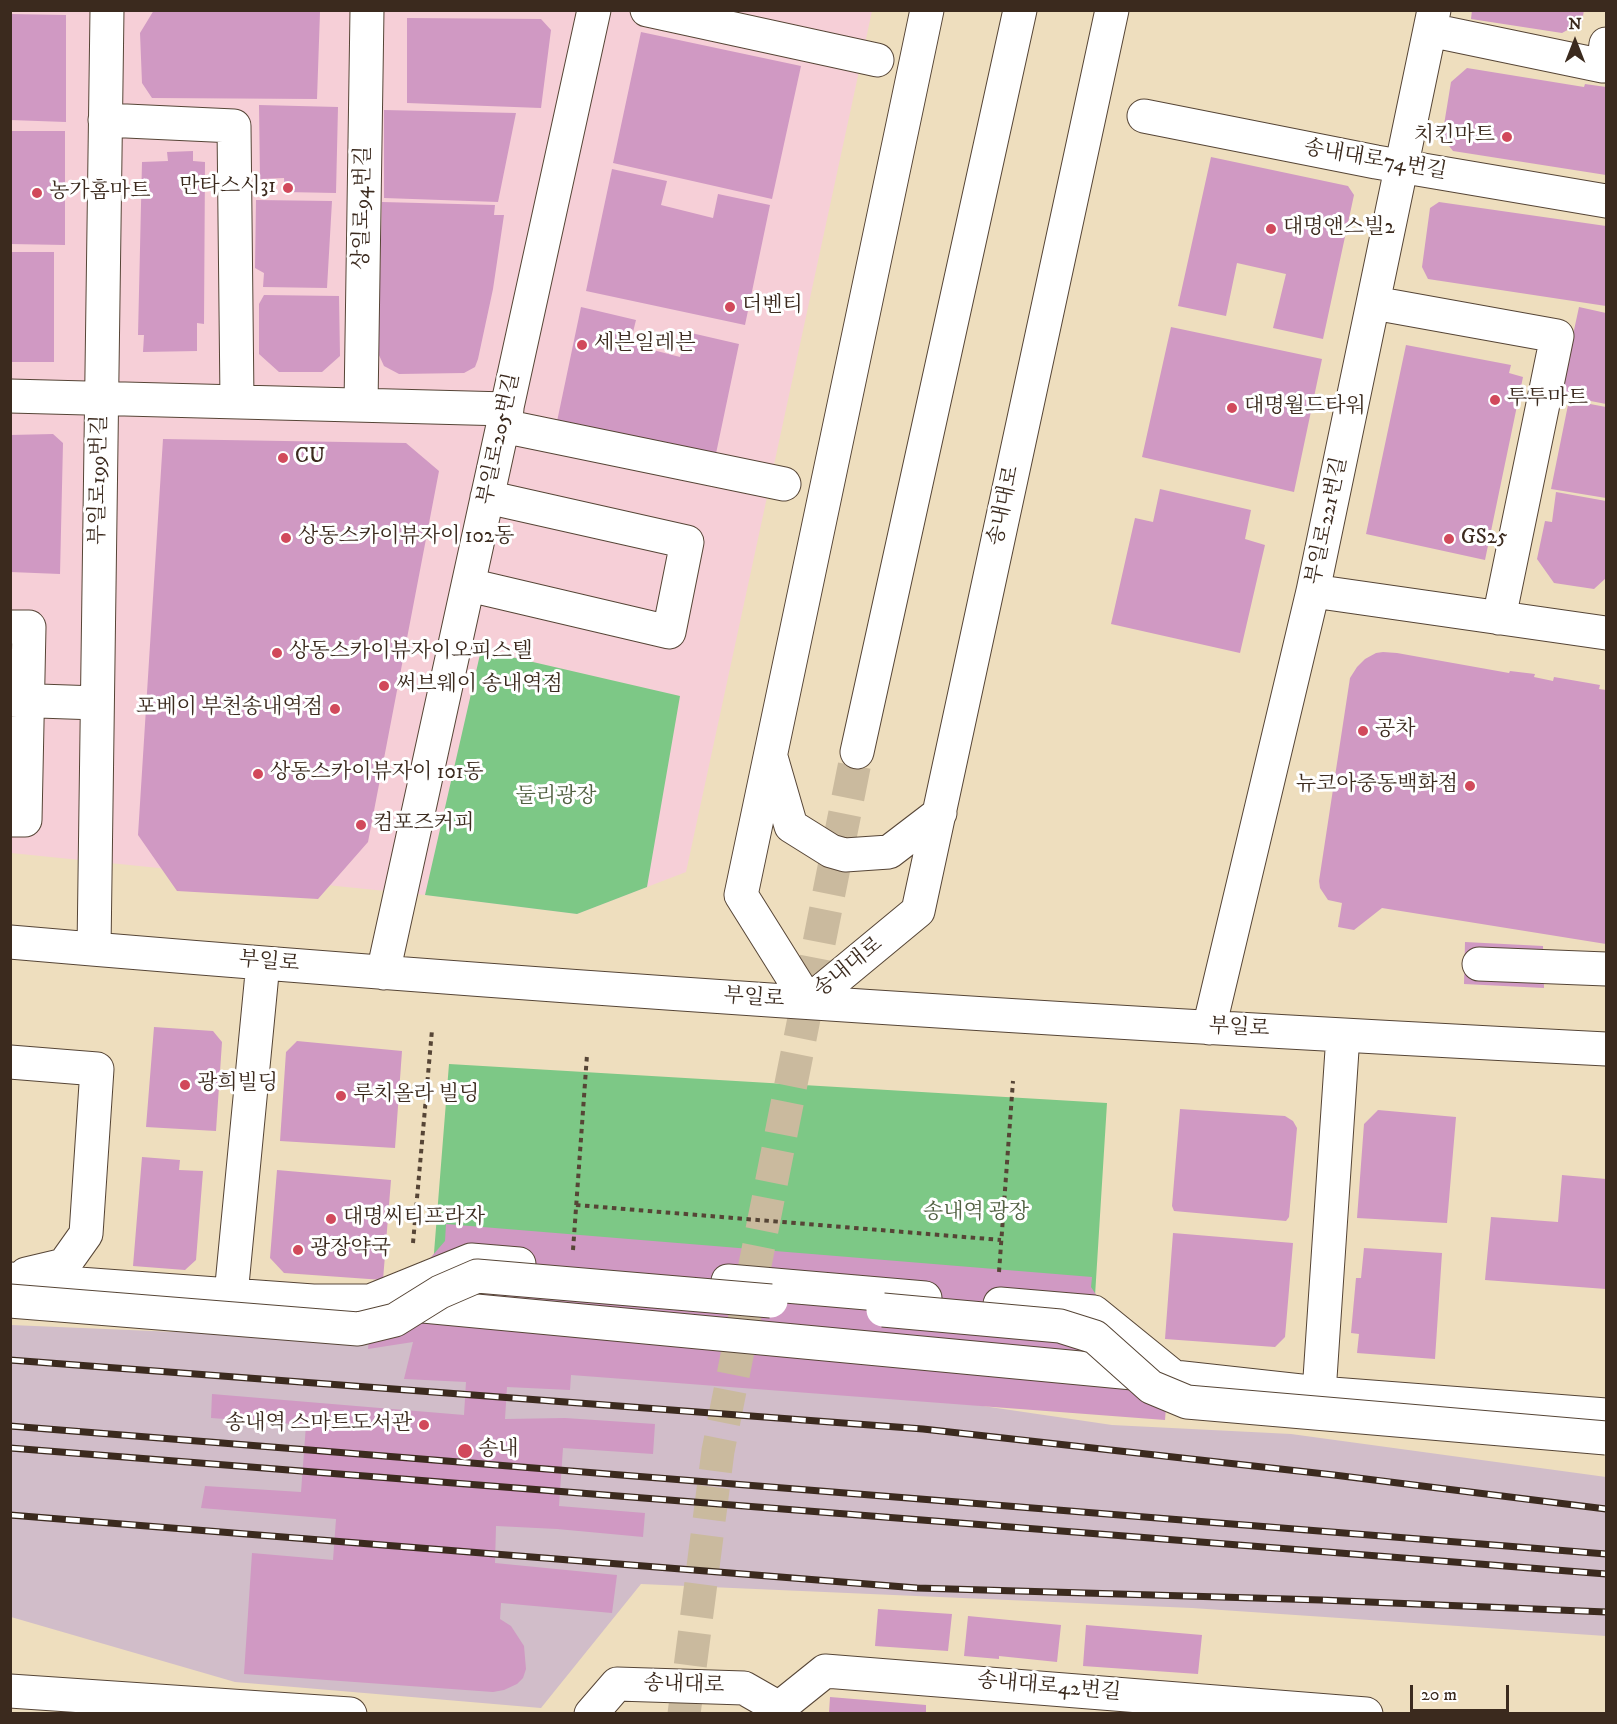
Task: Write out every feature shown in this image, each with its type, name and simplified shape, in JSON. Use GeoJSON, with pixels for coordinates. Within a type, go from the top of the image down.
{"type":"FeatureCollection","features":[{"type":"Feature","properties":{"kind":"street","name":"부일로199번길"},"geometry":{"type":"LineString","coordinates":[[94,949],[107,10]]}},
{"type":"Feature","properties":{"kind":"street","name":"상일로94번길"},"geometry":{"type":"LineString","coordinates":[[361,405],[367,10]]}},
{"type":"Feature","properties":{"kind":"street","name":"부일로205번길"},"geometry":{"type":"LineString","coordinates":[[383,973],[594,10]]}},
{"type":"Feature","properties":{"kind":"street"},"geometry":{"type":"LineString","coordinates":[[647,10],[877,60]]}},
{"type":"Feature","properties":{"kind":"street","name":"송내대로"},"geometry":{"type":"LineString","coordinates":[[927,10],[741,895],[808,1002],[918,911],[1112,10]]}},
{"type":"Feature","properties":{"kind":"street"},"geometry":{"type":"LineString","coordinates":[[857,752],[1020,10]]}},
{"type":"Feature","properties":{"kind":"street"},"geometry":{"type":"LineString","coordinates":[[1432,20],[1603,66],[1606,44]]}},
{"type":"Feature","properties":{"kind":"street","name":"부일로221번길"},"geometry":{"type":"LineString","coordinates":[[1209,1028],[1313,591],[1432,20]]}},
{"type":"Feature","properties":{"kind":"street","name":"송내대로74번길"},"geometry":{"type":"LineString","coordinates":[[1144,117],[1401,167],[1606,201]]}},
{"type":"Feature","properties":{"kind":"street"},"geometry":{"type":"LineString","coordinates":[[105,120],[234,126],[237,401]]}},
{"type":"Feature","properties":{"kind":"street"},"geometry":{"type":"LineString","coordinates":[[1374,303],[1557,336],[1499,618]]}},
{"type":"Feature","properties":{"kind":"street"},"geometry":{"type":"LineString","coordinates":[[10,396],[361,405],[505,417],[784,484]]}},
{"type":"Feature","properties":{"kind":"street"},"geometry":{"type":"LineString","coordinates":[[469,585],[669,632],[687,542],[487,497]]}},
{"type":"Feature","properties":{"kind":"street"},"geometry":{"type":"LineString","coordinates":[[1313,591],[1606,633]]}},
{"type":"Feature","properties":{"kind":"street"},"geometry":{"type":"LineString","coordinates":[[10,627],[29,627],[20,700],[18,787],[25,820],[10,820]]}},
{"type":"Feature","properties":{"kind":"street"},"geometry":{"type":"LineString","coordinates":[[20,700],[97,703]]}},
{"type":"Feature","properties":{"kind":"street"},"geometry":{"type":"LineString","coordinates":[[770,754],[791,826],[831,851],[845,855],[889,852],[940,813]]}},
{"type":"Feature","properties":{"kind":"street","name":"부일로"},"geometry":{"type":"LineString","coordinates":[[10,942],[383,973],[808,1002],[1209,1028],[1606,1049]]}},
{"type":"Feature","properties":{"kind":"street"},"geometry":{"type":"LineString","coordinates":[[231,1295],[262,963]]}},
{"type":"Feature","properties":{"kind":"street"},"geometry":{"type":"LineString","coordinates":[[1479,964],[1606,969]]}},
{"type":"Feature","properties":{"kind":"street"},"geometry":{"type":"LineString","coordinates":[[1319,1393],[1343,1035]]}},
{"type":"Feature","properties":{"kind":"street"},"geometry":{"type":"LineString","coordinates":[[10,1062],[97,1069],[86,1234],[64,1265],[10,1278]]}},
{"type":"Feature","properties":{"kind":"street"},"geometry":{"type":"LineString","coordinates":[[370,1301],[471,1260],[1094,1312],[1174,1377]]}},
{"type":"Feature","properties":{"kind":"street"},"geometry":{"type":"LineString","coordinates":[[10,1301],[358,1329],[395,1320],[440,1292],[477,1276],[872,1309],[1060,1326],[1095,1336],[1151,1387],[1187,1402],[1606,1438]]}},
{"type":"Feature","properties":{"kind":"street"},"geometry":{"type":"LineString","coordinates":[[10,1278],[313,1301],[370,1301],[1174,1377],[1319,1393],[1606,1415]]}},
{"type":"Feature","properties":{"kind":"street","name":"송내대로42번길"},"geometry":{"type":"LineString","coordinates":[[779,1711],[825,1671],[1366,1713]]}},
{"type":"Feature","properties":{"kind":"street","name":"송내대로"},"geometry":{"type":"LineString","coordinates":[[591,1713],[617,1684],[744,1688],[779,1711]]}},
{"type":"Feature","properties":{"kind":"street"},"geometry":{"type":"LineString","coordinates":[[14,1698],[193,1708],[350,1713]]}},
{"type":"Feature","properties":{"kind":"path"},"geometry":{"type":"LineString","coordinates":[[413,1243],[432,1030]]}},
{"type":"Feature","properties":{"kind":"path"},"geometry":{"type":"LineString","coordinates":[[572,1268],[587,1055]]}},
{"type":"Feature","properties":{"kind":"path"},"geometry":{"type":"LineString","coordinates":[[997,1304],[1013,1081]]}},
{"type":"Feature","properties":{"kind":"path"},"geometry":{"type":"LineString","coordinates":[[576,1205],[1001,1240]]}},
{"type":"Feature","properties":{"kind":"shaded area"},"geometry":{"type":"Polygon","coordinates":[[[11,11],[872,11],[686,872],[577,914],[425,895],[11,853],[11,11]]]}},
{"type":"Feature","properties":{"kind":"shaded area"},"geometry":{"type":"Polygon","coordinates":[[[11,1325],[271,1336],[535,1340],[1112,1425],[1291,1434],[1606,1477],[1606,1636],[1192,1608],[641,1584],[541,1708],[235,1682],[11,1617],[11,1325]]]}},
{"type":"Feature","properties":{"kind":"green space","name":"둘리광장"},"geometry":{"type":"Polygon","coordinates":[[[481,650],[680,696],[647,887],[577,914],[425,895],[481,650]]]}},
{"type":"Feature","properties":{"kind":"green space","name":"송내역 광장"},"geometry":{"type":"Polygon","coordinates":[[[449,1064],[1107,1103],[1094,1312],[432,1278],[449,1064]]]}},
{"type":"Feature","properties":{"kind":"building"},"geometry":{"type":"Polygon","coordinates":[[[154,10],[320,12],[317,99],[152,98],[142,83],[140,33],[154,10]]]}},
{"type":"Feature","properties":{"kind":"building"},"geometry":{"type":"Polygon","coordinates":[[[1472,10],[1584,10],[1582,22],[1562,33],[1471,19],[1472,10]]]}},
{"type":"Feature","properties":{"kind":"building"},"geometry":{"type":"Polygon","coordinates":[[[10,14],[66,15],[66,122],[10,120],[10,14]]]}},
{"type":"Feature","properties":{"kind":"building"},"geometry":{"type":"Polygon","coordinates":[[[407,18],[541,19],[551,30],[541,108],[407,103],[407,18]]]}},
{"type":"Feature","properties":{"kind":"building"},"geometry":{"type":"Polygon","coordinates":[[[641,32],[801,66],[772,199],[613,163],[641,32]]]}},
{"type":"Feature","properties":{"kind":"building"},"geometry":{"type":"Polygon","coordinates":[[[1467,68],[1584,87],[1585,84],[1606,87],[1606,175],[1453,151],[1442,137],[1451,82],[1467,68]]]}},
{"type":"Feature","properties":{"kind":"building"},"geometry":{"type":"Polygon","coordinates":[[[259,105],[338,107],[336,193],[285,192],[284,178],[260,179],[259,105]]]}},
{"type":"Feature","properties":{"kind":"building"},"geometry":{"type":"Polygon","coordinates":[[[384,110],[516,113],[498,202],[384,198],[384,110]]]}},
{"type":"Feature","properties":{"kind":"building"},"geometry":{"type":"Polygon","coordinates":[[[10,131],[65,131],[65,245],[10,244],[10,131]]]}},
{"type":"Feature","properties":{"kind":"building"},"geometry":{"type":"Polygon","coordinates":[[[193,151],[193,161],[205,162],[204,324],[197,323],[197,351],[143,352],[144,335],[138,335],[142,162],[168,161],[167,152],[193,151]]]}},
{"type":"Feature","properties":{"kind":"building","name":"대명앤스빌2"},"geometry":{"type":"Polygon","coordinates":[[[1211,157],[1348,186],[1354,195],[1323,339],[1273,328],[1286,274],[1237,263],[1226,316],[1178,306],[1211,157]]]}},
{"type":"Feature","properties":{"kind":"building"},"geometry":{"type":"Polygon","coordinates":[[[612,169],[667,181],[661,205],[713,218],[718,194],[770,205],[745,325],[586,291],[612,169]]]}},
{"type":"Feature","properties":{"kind":"building"},"geometry":{"type":"Polygon","coordinates":[[[256,200],[332,201],[327,288],[263,287],[264,273],[255,268],[256,200]]]}},
{"type":"Feature","properties":{"kind":"building"},"geometry":{"type":"Polygon","coordinates":[[[382,202],[495,205],[494,215],[504,215],[493,289],[478,359],[475,367],[464,373],[399,374],[384,366],[378,353],[382,202]]]}},
{"type":"Feature","properties":{"kind":"building"},"geometry":{"type":"Polygon","coordinates":[[[1439,202],[1606,226],[1606,306],[1428,279],[1422,267],[1430,208],[1439,202]]]}},
{"type":"Feature","properties":{"kind":"building"},"geometry":{"type":"Polygon","coordinates":[[[10,252],[54,252],[54,362],[10,362],[10,252]]]}},
{"type":"Feature","properties":{"kind":"building"},"geometry":{"type":"Polygon","coordinates":[[[264,295],[339,296],[340,356],[322,372],[279,372],[259,354],[259,304],[264,295]]]}},
{"type":"Feature","properties":{"kind":"building"},"geometry":{"type":"Polygon","coordinates":[[[581,307],[636,320],[630,344],[680,357],[687,332],[739,344],[714,463],[555,431],[581,307]]]}},
{"type":"Feature","properties":{"kind":"building"},"geometry":{"type":"Polygon","coordinates":[[[1579,307],[1606,313],[1606,404],[1560,395],[1579,307]]]}},
{"type":"Feature","properties":{"kind":"building","name":"대명월드타워"},"geometry":{"type":"Polygon","coordinates":[[[1171,327],[1322,359],[1294,492],[1142,457],[1171,327]]]}},
{"type":"Feature","properties":{"kind":"building"},"geometry":{"type":"Polygon","coordinates":[[[1406,345],[1511,365],[1509,373],[1523,377],[1485,560],[1366,534],[1406,345]]]}},
{"type":"Feature","properties":{"kind":"building"},"geometry":{"type":"Polygon","coordinates":[[[1569,400],[1606,407],[1606,498],[1551,489],[1569,400]]]}},
{"type":"Feature","properties":{"kind":"building"},"geometry":{"type":"Polygon","coordinates":[[[53,434],[63,443],[60,574],[10,572],[10,435],[53,434]]]}},
{"type":"Feature","properties":{"kind":"building","name":"상동스카이뷰자이오피스텔"},"geometry":{"type":"Polygon","coordinates":[[[163,439],[406,443],[439,471],[368,842],[318,899],[177,891],[138,835],[163,439]]]}},
{"type":"Feature","properties":{"kind":"building"},"geometry":{"type":"Polygon","coordinates":[[[1160,489],[1251,510],[1245,539],[1265,545],[1240,653],[1111,624],[1135,518],[1153,522],[1160,489]]]}},
{"type":"Feature","properties":{"kind":"building"},"geometry":{"type":"Polygon","coordinates":[[[1556,492],[1606,501],[1606,578],[1594,589],[1554,583],[1537,559],[1545,521],[1552,522],[1556,492]]]}},
{"type":"Feature","properties":{"kind":"building","name":"뉴코아중동백화점"},"geometry":{"type":"Polygon","coordinates":[[[1383,652],[1509,673],[1510,671],[1535,674],[1534,677],[1553,681],[1554,677],[1600,685],[1599,689],[1606,690],[1606,944],[1382,908],[1354,930],[1338,927],[1342,903],[1328,900],[1320,888],[1319,881],[1350,678],[1365,659],[1383,652]]]}},
{"type":"Feature","properties":{"kind":"building"},"geometry":{"type":"Polygon","coordinates":[[[1465,942],[1543,946],[1544,988],[1464,984],[1465,942]]]}},
{"type":"Feature","properties":{"kind":"building","name":"광희빌딩"},"geometry":{"type":"Polygon","coordinates":[[[154,1027],[213,1031],[222,1042],[216,1131],[146,1127],[154,1027]]]}},
{"type":"Feature","properties":{"kind":"building","name":"루치올라 빌딩"},"geometry":{"type":"Polygon","coordinates":[[[297,1041],[402,1051],[395,1148],[280,1141],[286,1052],[297,1041]]]}},
{"type":"Feature","properties":{"kind":"building"},"geometry":{"type":"Polygon","coordinates":[[[1180,1109],[1285,1116],[1293,1121],[1297,1128],[1289,1217],[1286,1221],[1174,1211],[1172,1206],[1180,1109]]]}},
{"type":"Feature","properties":{"kind":"building"},"geometry":{"type":"Polygon","coordinates":[[[1378,1110],[1456,1117],[1447,1223],[1357,1218],[1364,1124],[1378,1110]]]}},
{"type":"Feature","properties":{"kind":"building"},"geometry":{"type":"Polygon","coordinates":[[[142,1157],[180,1160],[179,1170],[203,1171],[196,1260],[185,1270],[133,1266],[142,1157]]]}},
{"type":"Feature","properties":{"kind":"building","name":"대명씨티프라자"},"geometry":{"type":"Polygon","coordinates":[[[277,1170],[391,1180],[383,1280],[284,1273],[270,1258],[277,1170]]]}},
{"type":"Feature","properties":{"kind":"building"},"geometry":{"type":"Polygon","coordinates":[[[1562,1175],[1606,1179],[1606,1289],[1485,1280],[1491,1217],[1558,1222],[1562,1175]]]}},
{"type":"Feature","properties":{"kind":"building"},"geometry":{"type":"Polygon","coordinates":[[[446,1224],[1092,1277],[1091,1287],[1118,1328],[1169,1369],[1165,1420],[571,1375],[570,1390],[507,1387],[505,1419],[565,1418],[655,1424],[653,1454],[563,1448],[559,1506],[645,1513],[643,1537],[496,1526],[495,1563],[617,1575],[612,1613],[501,1603],[500,1619],[511,1626],[524,1646],[526,1669],[523,1678],[517,1684],[493,1692],[244,1674],[252,1553],[333,1560],[336,1519],[201,1508],[205,1486],[301,1492],[306,1425],[211,1418],[212,1394],[464,1415],[466,1382],[404,1379],[413,1342],[368,1349],[373,1305],[413,1278],[445,1241],[446,1224]]]}},
{"type":"Feature","properties":{"kind":"building"},"geometry":{"type":"Polygon","coordinates":[[[1173,1233],[1293,1243],[1285,1337],[1275,1347],[1165,1339],[1173,1233]]]}},
{"type":"Feature","properties":{"kind":"building"},"geometry":{"type":"Polygon","coordinates":[[[1364,1248],[1442,1253],[1435,1359],[1357,1353],[1359,1334],[1351,1333],[1356,1278],[1361,1278],[1364,1248]]]}},
{"type":"Feature","properties":{"kind":"building"},"geometry":{"type":"Polygon","coordinates":[[[878,1609],[952,1614],[948,1651],[875,1646],[878,1609]]]}},
{"type":"Feature","properties":{"kind":"building"},"geometry":{"type":"Polygon","coordinates":[[[968,1616],[1061,1625],[1057,1662],[999,1656],[999,1659],[964,1656],[968,1616]]]}},
{"type":"Feature","properties":{"kind":"building"},"geometry":{"type":"Polygon","coordinates":[[[1086,1625],[1202,1635],[1198,1674],[1083,1666],[1086,1625]]]}},
{"type":"Feature","properties":{"kind":"building"},"geometry":{"type":"Polygon","coordinates":[[[830,1697],[926,1705],[926,1713],[829,1713],[830,1697]]]}},
{"type":"Feature","properties":{"kind":"tunnel"},"geometry":{"type":"LineString","coordinates":[[684,1714],[718,1451],[857,752]]}},
{"type":"Feature","properties":{"kind":"railway"},"geometry":{"type":"LineString","coordinates":[[10,1360],[923,1429],[1334,1475],[1606,1509]]}},
{"type":"Feature","properties":{"kind":"railway"},"geometry":{"type":"LineString","coordinates":[[10,1426],[1606,1554]]}},
{"type":"Feature","properties":{"kind":"railway"},"geometry":{"type":"LineString","coordinates":[[10,1448],[1606,1574]]}},
{"type":"Feature","properties":{"kind":"railway"},"geometry":{"type":"LineString","coordinates":[[10,1515],[917,1588],[1321,1600],[1606,1612]]}},
{"type":"Feature","properties":{"kind":"place","name":"치킨마트"},"geometry":{"type":"Point","coordinates":[1507,137]}},
{"type":"Feature","properties":{"kind":"place","name":"만타스시31"},"geometry":{"type":"Point","coordinates":[288,188]}},
{"type":"Feature","properties":{"kind":"place","name":"농가홈마트"},"geometry":{"type":"Point","coordinates":[37,193]}},
{"type":"Feature","properties":{"kind":"place","name":"대명앤스빌2"},"geometry":{"type":"Point","coordinates":[1271,229]}},
{"type":"Feature","properties":{"kind":"place","name":"더벤티"},"geometry":{"type":"Point","coordinates":[730,307]}},
{"type":"Feature","properties":{"kind":"place","name":"세븐일레븐"},"geometry":{"type":"Point","coordinates":[582,345]}},
{"type":"Feature","properties":{"kind":"place","name":"투투마트"},"geometry":{"type":"Point","coordinates":[1495,400]}},
{"type":"Feature","properties":{"kind":"place","name":"대명월드타워"},"geometry":{"type":"Point","coordinates":[1232,408]}},
{"type":"Feature","properties":{"kind":"place","name":"CU"},"geometry":{"type":"Point","coordinates":[283,458]}},
{"type":"Feature","properties":{"kind":"place","name":"상동스카이뷰자이 102동"},"geometry":{"type":"Point","coordinates":[286,538]}},
{"type":"Feature","properties":{"kind":"place","name":"GS25"},"geometry":{"type":"Point","coordinates":[1449,539]}},
{"type":"Feature","properties":{"kind":"place","name":"상동스카이뷰자이오피스텔"},"geometry":{"type":"Point","coordinates":[277,653]}},
{"type":"Feature","properties":{"kind":"place","name":"써브웨이 송내역점"},"geometry":{"type":"Point","coordinates":[384,686]}},
{"type":"Feature","properties":{"kind":"place","name":"포베이 부천송내역점"},"geometry":{"type":"Point","coordinates":[335,709]}},
{"type":"Feature","properties":{"kind":"place","name":"공차"},"geometry":{"type":"Point","coordinates":[1363,731]}},
{"type":"Feature","properties":{"kind":"place","name":"상동스카이뷰자이 101동"},"geometry":{"type":"Point","coordinates":[258,774]}},
{"type":"Feature","properties":{"kind":"place","name":"뉴코아중동백화점"},"geometry":{"type":"Point","coordinates":[1470,786]}},
{"type":"Feature","properties":{"kind":"place","name":"컴포즈커피"},"geometry":{"type":"Point","coordinates":[361,825]}},
{"type":"Feature","properties":{"kind":"place","name":"광희빌딩"},"geometry":{"type":"Point","coordinates":[185,1085]}},
{"type":"Feature","properties":{"kind":"place","name":"루치올라 빌딩"},"geometry":{"type":"Point","coordinates":[341,1096]}},
{"type":"Feature","properties":{"kind":"place","name":"대명씨티프라자"},"geometry":{"type":"Point","coordinates":[331,1219]}},
{"type":"Feature","properties":{"kind":"place","name":"광장약국"},"geometry":{"type":"Point","coordinates":[298,1250]}},
{"type":"Feature","properties":{"kind":"place","name":"송내역 스마트도서관"},"geometry":{"type":"Point","coordinates":[424,1425]}},
{"type":"Feature","properties":{"kind":"place","name":"송내"},"geometry":{"type":"Point","coordinates":[465,1451]}}]}
